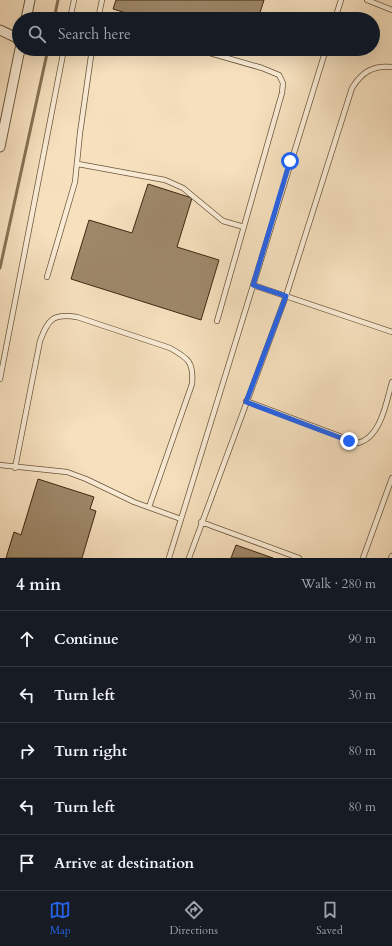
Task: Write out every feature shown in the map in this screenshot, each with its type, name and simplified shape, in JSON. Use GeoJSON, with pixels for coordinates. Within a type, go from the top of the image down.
{"type":"FeatureCollection","features":[{"type":"Feature","properties":{"kind":"street"},"geometry":{"type":"LineString","coordinates":[[27,12],[30,0]]}},
{"type":"Feature","properties":{"kind":"street"},"geometry":{"type":"LineString","coordinates":[[0,30],[12,36]]}},
{"type":"Feature","properties":{"kind":"street"},"geometry":{"type":"LineString","coordinates":[[0,147],[19,56]]}},
{"type":"Feature","properties":{"kind":"lane"},"geometry":{"type":"LineString","coordinates":[[71,12],[74,0]]}},
{"type":"Feature","properties":{"kind":"lane"},"geometry":{"type":"LineString","coordinates":[[99,12],[102,0]]}},
{"type":"Feature","properties":{"kind":"lane"},"geometry":{"type":"LineString","coordinates":[[337,12],[341,0]]}},
{"type":"Feature","properties":{"kind":"lane"},"geometry":{"type":"LineString","coordinates":[[367,0],[392,10]]}},
{"type":"Feature","properties":{"kind":"lane"},"geometry":{"type":"LineString","coordinates":[[0,379],[63,56]]}},
{"type":"Feature","properties":{"kind":"lane"},"geometry":{"type":"LineString","coordinates":[[47,276],[75,182],[80,133],[91,56]]}},
{"type":"Feature","properties":{"kind":"lane"},"geometry":{"type":"LineString","coordinates":[[217,321],[282,92],[283,83],[279,75],[262,68],[220,56]]}},
{"type":"Feature","properties":{"kind":"lane"},"geometry":{"type":"LineString","coordinates":[[169,558],[324,56]]}},
{"type":"Feature","properties":{"kind":"lane"},"geometry":{"type":"LineString","coordinates":[[189,558],[201,522],[286,296],[352,88],[360,76],[369,70],[382,66],[392,67]]}},
{"type":"Feature","properties":{"kind":"lane"},"geometry":{"type":"LineString","coordinates":[[78,164],[165,180],[183,188],[223,221],[244,227]]}},
{"type":"Feature","properties":{"kind":"lane"},"geometry":{"type":"LineString","coordinates":[[253,285],[392,332]]}},
{"type":"Feature","properties":{"kind":"lane"},"geometry":{"type":"LineString","coordinates":[[15,468],[40,341],[47,323],[58,317],[66,315],[77,317],[170,348],[183,355],[190,364],[193,372],[192,384],[149,507]]}},
{"type":"Feature","properties":{"kind":"lane"},"geometry":{"type":"LineString","coordinates":[[246,402],[358,443],[366,441],[374,433],[392,382]]}},
{"type":"Feature","properties":{"kind":"lane"},"geometry":{"type":"LineString","coordinates":[[0,465],[15,468],[66,472],[181,519]]}},
{"type":"Feature","properties":{"kind":"lane"},"geometry":{"type":"LineString","coordinates":[[362,558],[392,478]]}},
{"type":"Feature","properties":{"kind":"lane"},"geometry":{"type":"LineString","coordinates":[[201,522],[299,558]]}},
{"type":"Feature","properties":{"kind":"building"},"geometry":{"type":"Polygon","coordinates":[[[116,0],[264,0],[260,12],[123,12],[113,9],[116,0]]]}},
{"type":"Feature","properties":{"kind":"building"},"geometry":{"type":"Polygon","coordinates":[[[148,184],[192,198],[177,247],[219,260],[201,320],[71,279],[89,220],[132,233],[148,184]]]}},
{"type":"Feature","properties":{"kind":"building"},"geometry":{"type":"Polygon","coordinates":[[[38,479],[94,497],[90,509],[96,511],[82,558],[6,558],[14,532],[21,535],[38,479]]]}},
{"type":"Feature","properties":{"kind":"building"},"geometry":{"type":"Polygon","coordinates":[[[236,545],[273,558],[231,558],[236,545]]]}},
{"type":"Feature","properties":{"kind":"waterway"},"geometry":{"type":"LineString","coordinates":[[55,12],[58,0]]}},
{"type":"Feature","properties":{"kind":"waterway"},"geometry":{"type":"LineString","coordinates":[[0,268],[46,56]]}},
{"type":"Feature","properties":{"kind":"route"},"geometry":{"type":"LineString","coordinates":[[290,161],[253,285],[286,296],[246,402],[349,441]]}}]}
